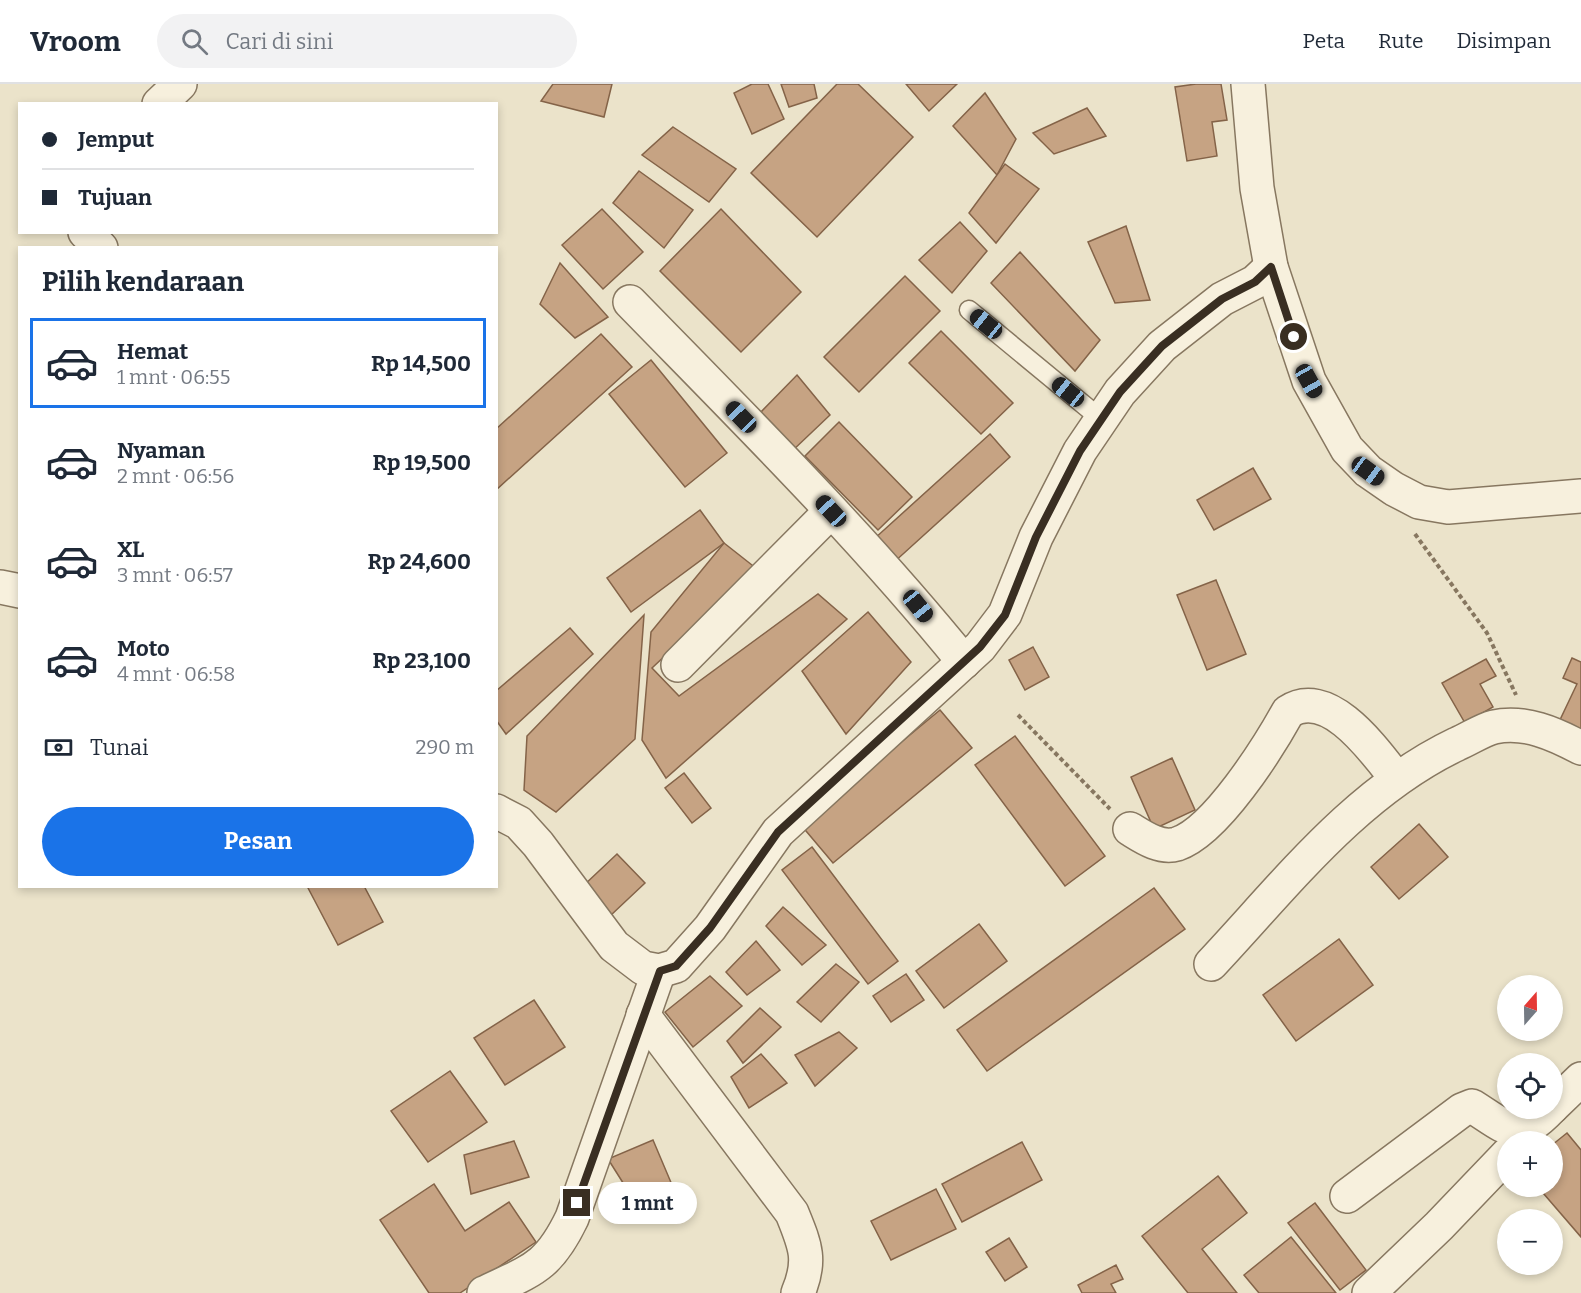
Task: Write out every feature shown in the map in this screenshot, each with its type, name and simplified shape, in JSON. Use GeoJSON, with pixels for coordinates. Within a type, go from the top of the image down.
{"type":"FeatureCollection","features":[{"type":"Feature","properties":{"kind":"street"},"geometry":{"type":"LineString","coordinates":[[161,102],[180,84]]}},
{"type":"Feature","properties":{"kind":"street"},"geometry":{"type":"LineString","coordinates":[[1248,84],[1257,188],[1271,267],[1309,381],[1347,449],[1368,471],[1394,489],[1419,502],[1448,507],[1545,497],[1581,496]]}},
{"type":"Feature","properties":{"kind":"street"},"geometry":{"type":"LineString","coordinates":[[87,234],[99,246]]}},
{"type":"Feature","properties":{"kind":"street"},"geometry":{"type":"LineString","coordinates":[[498,812],[519,823],[538,844],[614,946],[643,968],[660,971],[676,966],[710,928],[778,832],[980,647],[1005,615],[1036,537],[1080,451],[1120,392],[1162,346],[1222,299],[1255,282],[1271,267]]}},
{"type":"Feature","properties":{"kind":"street"},"geometry":{"type":"LineString","coordinates":[[630,302],[831,511],[918,606],[964,662]]}},
{"type":"Feature","properties":{"kind":"street"},"geometry":{"type":"LineString","coordinates":[[678,664],[831,511]]}},
{"type":"Feature","properties":{"kind":"street"},"geometry":{"type":"LineString","coordinates":[[0,587],[18,591]]}},
{"type":"Feature","properties":{"kind":"street"},"geometry":{"type":"LineString","coordinates":[[1130,829],[1164,845],[1176,844],[1197,833],[1244,783],[1288,712],[1298,705],[1310,704],[1340,718],[1357,730],[1396,778]]}},
{"type":"Feature","properties":{"kind":"street"},"geometry":{"type":"LineString","coordinates":[[1210,964],[1341,825],[1396,778],[1439,753],[1494,727],[1553,733],[1581,748]]}},
{"type":"Feature","properties":{"kind":"street"},"geometry":{"type":"LineString","coordinates":[[484,1293],[542,1265],[561,1241],[572,1218],[660,971]]}},
{"type":"Feature","properties":{"kind":"street"},"geometry":{"type":"LineString","coordinates":[[643,1015],[792,1213],[806,1249],[807,1273],[798,1293]]}},
{"type":"Feature","properties":{"kind":"street"},"geometry":{"type":"LineString","coordinates":[[1347,1196],[1462,1110],[1472,1106],[1502,1126],[1516,1130],[1539,1120],[1581,1079]]}},
{"type":"Feature","properties":{"kind":"street"},"geometry":{"type":"LineString","coordinates":[[1369,1293],[1439,1226],[1497,1165]]}},
{"type":"Feature","properties":{"kind":"lane"},"geometry":{"type":"LineString","coordinates":[[969,310],[1101,419]]}},
{"type":"Feature","properties":{"kind":"path"},"geometry":{"type":"LineString","coordinates":[[1408,525],[1486,633],[1530,729]]}},
{"type":"Feature","properties":{"kind":"path"},"geometry":{"type":"LineString","coordinates":[[1018,715],[1130,829]]}},
{"type":"Feature","properties":{"kind":"building"},"geometry":{"type":"Polygon","coordinates":[[[553,84],[612,84],[604,117],[541,101],[553,84]]]}},
{"type":"Feature","properties":{"kind":"building"},"geometry":{"type":"Polygon","coordinates":[[[752,84],[768,84],[784,119],[752,134],[734,93],[752,84]]]}},
{"type":"Feature","properties":{"kind":"building"},"geometry":{"type":"Polygon","coordinates":[[[781,84],[814,84],[817,98],[789,107],[781,84]]]}},
{"type":"Feature","properties":{"kind":"building"},"geometry":{"type":"Polygon","coordinates":[[[837,84],[858,84],[913,137],[817,237],[751,173],[837,84]]]}},
{"type":"Feature","properties":{"kind":"building"},"geometry":{"type":"Polygon","coordinates":[[[906,84],[957,84],[929,111],[906,84]]]}},
{"type":"Feature","properties":{"kind":"building"},"geometry":{"type":"Polygon","coordinates":[[[1221,84],[1227,120],[1212,122],[1217,156],[1187,161],[1175,87],[1221,84]]]}},
{"type":"Feature","properties":{"kind":"building"},"geometry":{"type":"Polygon","coordinates":[[[985,93],[1016,139],[997,175],[953,126],[985,93]]]}},
{"type":"Feature","properties":{"kind":"building"},"geometry":{"type":"Polygon","coordinates":[[[1087,108],[1106,136],[1054,154],[1033,133],[1087,108]]]}},
{"type":"Feature","properties":{"kind":"building"},"geometry":{"type":"Polygon","coordinates":[[[673,127],[736,169],[709,202],[642,155],[673,127]]]}},
{"type":"Feature","properties":{"kind":"building"},"geometry":{"type":"Polygon","coordinates":[[[1005,164],[1039,189],[996,243],[969,213],[1005,164]]]}},
{"type":"Feature","properties":{"kind":"building"},"geometry":{"type":"Polygon","coordinates":[[[639,171],[693,210],[664,248],[613,203],[639,171]]]}},
{"type":"Feature","properties":{"kind":"building"},"geometry":{"type":"Polygon","coordinates":[[[602,209],[643,252],[603,289],[562,245],[602,209]]]}},
{"type":"Feature","properties":{"kind":"building"},"geometry":{"type":"Polygon","coordinates":[[[721,209],[801,292],[741,352],[660,271],[721,209]]]}},
{"type":"Feature","properties":{"kind":"building"},"geometry":{"type":"Polygon","coordinates":[[[960,222],[987,251],[952,293],[919,260],[960,222]]]}},
{"type":"Feature","properties":{"kind":"building"},"geometry":{"type":"Polygon","coordinates":[[[1126,226],[1150,300],[1115,303],[1088,242],[1126,226]]]}},
{"type":"Feature","properties":{"kind":"building"},"geometry":{"type":"Polygon","coordinates":[[[1020,252],[1100,340],[1075,371],[991,283],[1020,252]]]}},
{"type":"Feature","properties":{"kind":"building"},"geometry":{"type":"Polygon","coordinates":[[[560,263],[608,317],[575,338],[540,304],[560,263]]]}},
{"type":"Feature","properties":{"kind":"building"},"geometry":{"type":"Polygon","coordinates":[[[905,276],[940,311],[859,392],[824,357],[905,276]]]}},
{"type":"Feature","properties":{"kind":"building"},"geometry":{"type":"Polygon","coordinates":[[[941,331],[1013,403],[981,434],[909,363],[941,331]]]}},
{"type":"Feature","properties":{"kind":"building"},"geometry":{"type":"Polygon","coordinates":[[[601,334],[632,367],[498,488],[498,427],[601,334]]]}},
{"type":"Feature","properties":{"kind":"building"},"geometry":{"type":"Polygon","coordinates":[[[651,360],[727,453],[685,487],[609,394],[651,360]]]}},
{"type":"Feature","properties":{"kind":"building"},"geometry":{"type":"Polygon","coordinates":[[[797,375],[830,415],[790,453],[756,417],[797,375]]]}},
{"type":"Feature","properties":{"kind":"building"},"geometry":{"type":"Polygon","coordinates":[[[839,422],[912,497],[878,530],[805,456],[839,422]]]}},
{"type":"Feature","properties":{"kind":"building"},"geometry":{"type":"Polygon","coordinates":[[[990,434],[1010,457],[892,564],[874,539],[990,434]]]}},
{"type":"Feature","properties":{"kind":"building"},"geometry":{"type":"Polygon","coordinates":[[[1253,468],[1271,499],[1214,530],[1197,500],[1253,468]]]}},
{"type":"Feature","properties":{"kind":"building"},"geometry":{"type":"Polygon","coordinates":[[[700,510],[724,543],[631,612],[607,578],[700,510]]]}},
{"type":"Feature","properties":{"kind":"building"},"geometry":{"type":"Polygon","coordinates":[[[724,543],[757,569],[652,668],[679,696],[818,594],[847,619],[666,778],[642,740],[651,632],[724,543]]]}},
{"type":"Feature","properties":{"kind":"building"},"geometry":{"type":"Polygon","coordinates":[[[1216,580],[1246,654],[1207,670],[1177,595],[1216,580]]]}},
{"type":"Feature","properties":{"kind":"building"},"geometry":{"type":"Polygon","coordinates":[[[868,612],[911,662],[846,734],[802,671],[868,612]]]}},
{"type":"Feature","properties":{"kind":"building"},"geometry":{"type":"Polygon","coordinates":[[[644,615],[635,739],[556,812],[524,790],[527,736],[644,615]]]}},
{"type":"Feature","properties":{"kind":"building"},"geometry":{"type":"Polygon","coordinates":[[[570,628],[593,654],[506,734],[498,723],[498,689],[570,628]]]}},
{"type":"Feature","properties":{"kind":"building"},"geometry":{"type":"Polygon","coordinates":[[[1033,647],[1049,677],[1025,690],[1009,660],[1033,647]]]}},
{"type":"Feature","properties":{"kind":"building"},"geometry":{"type":"Polygon","coordinates":[[[1572,658],[1581,662],[1581,732],[1559,722],[1577,684],[1563,678],[1572,658]]]}},
{"type":"Feature","properties":{"kind":"building"},"geometry":{"type":"Polygon","coordinates":[[[1486,659],[1496,676],[1480,684],[1493,707],[1465,723],[1442,683],[1486,659]]]}},
{"type":"Feature","properties":{"kind":"building"},"geometry":{"type":"Polygon","coordinates":[[[940,710],[972,748],[833,863],[801,825],[940,710]]]}},
{"type":"Feature","properties":{"kind":"building"},"geometry":{"type":"Polygon","coordinates":[[[1015,736],[1105,856],[1065,886],[975,765],[1015,736]]]}},
{"type":"Feature","properties":{"kind":"building"},"geometry":{"type":"Polygon","coordinates":[[[1172,758],[1195,810],[1154,829],[1131,777],[1172,758]]]}},
{"type":"Feature","properties":{"kind":"building"},"geometry":{"type":"Polygon","coordinates":[[[684,773],[711,808],[692,823],[665,788],[684,773]]]}},
{"type":"Feature","properties":{"kind":"building"},"geometry":{"type":"Polygon","coordinates":[[[1419,824],[1448,857],[1399,899],[1371,867],[1419,824]]]}},
{"type":"Feature","properties":{"kind":"building"},"geometry":{"type":"Polygon","coordinates":[[[812,847],[898,961],[868,984],[782,870],[812,847]]]}},
{"type":"Feature","properties":{"kind":"building"},"geometry":{"type":"Polygon","coordinates":[[[617,854],[645,883],[610,916],[582,887],[617,854]]]}},
{"type":"Feature","properties":{"kind":"building"},"geometry":{"type":"Polygon","coordinates":[[[308,888],[365,888],[383,922],[338,945],[308,888]]]}},
{"type":"Feature","properties":{"kind":"building"},"geometry":{"type":"Polygon","coordinates":[[[1154,888],[1185,929],[987,1071],[957,1030],[1154,888]]]}},
{"type":"Feature","properties":{"kind":"building"},"geometry":{"type":"Polygon","coordinates":[[[783,907],[826,945],[802,965],[766,926],[783,907]]]}},
{"type":"Feature","properties":{"kind":"building"},"geometry":{"type":"Polygon","coordinates":[[[979,924],[1007,961],[944,1008],[916,971],[979,924]]]}},
{"type":"Feature","properties":{"kind":"building"},"geometry":{"type":"Polygon","coordinates":[[[1339,939],[1373,985],[1296,1041],[1263,995],[1339,939]]]}},
{"type":"Feature","properties":{"kind":"building"},"geometry":{"type":"Polygon","coordinates":[[[756,941],[780,970],[747,995],[726,972],[756,941]]]}},
{"type":"Feature","properties":{"kind":"building"},"geometry":{"type":"Polygon","coordinates":[[[836,964],[859,982],[821,1022],[797,1002],[836,964]]]}},
{"type":"Feature","properties":{"kind":"building"},"geometry":{"type":"Polygon","coordinates":[[[906,974],[924,1000],[891,1022],[873,996],[906,974]]]}},
{"type":"Feature","properties":{"kind":"building"},"geometry":{"type":"Polygon","coordinates":[[[710,976],[742,1006],[693,1047],[665,1012],[710,976]]]}},
{"type":"Feature","properties":{"kind":"building"},"geometry":{"type":"Polygon","coordinates":[[[534,1000],[565,1047],[505,1085],[474,1038],[534,1000]]]}},
{"type":"Feature","properties":{"kind":"building"},"geometry":{"type":"Polygon","coordinates":[[[760,1008],[781,1027],[743,1063],[727,1041],[760,1008]]]}},
{"type":"Feature","properties":{"kind":"building"},"geometry":{"type":"Polygon","coordinates":[[[839,1032],[857,1048],[815,1086],[795,1055],[839,1032]]]}},
{"type":"Feature","properties":{"kind":"building"},"geometry":{"type":"Polygon","coordinates":[[[761,1054],[787,1083],[749,1108],[731,1077],[761,1054]]]}},
{"type":"Feature","properties":{"kind":"building"},"geometry":{"type":"Polygon","coordinates":[[[450,1071],[487,1122],[428,1162],[391,1111],[450,1071]]]}},
{"type":"Feature","properties":{"kind":"building"},"geometry":{"type":"Polygon","coordinates":[[[1567,1133],[1581,1150],[1581,1237],[1563,1216],[1563,1209],[1557,1209],[1546,1197],[1563,1197],[1563,1136],[1567,1133]]]}},
{"type":"Feature","properties":{"kind":"building"},"geometry":{"type":"Polygon","coordinates":[[[653,1140],[675,1192],[637,1205],[608,1159],[653,1140]]]}},
{"type":"Feature","properties":{"kind":"building"},"geometry":{"type":"Polygon","coordinates":[[[514,1141],[529,1177],[471,1194],[464,1155],[514,1141]]]}},
{"type":"Feature","properties":{"kind":"building"},"geometry":{"type":"Polygon","coordinates":[[[1022,1142],[1042,1180],[962,1222],[942,1184],[1022,1142]]]}},
{"type":"Feature","properties":{"kind":"building"},"geometry":{"type":"Polygon","coordinates":[[[1218,1176],[1247,1213],[1202,1249],[1237,1293],[1188,1293],[1142,1236],[1218,1176]]]}},
{"type":"Feature","properties":{"kind":"building"},"geometry":{"type":"Polygon","coordinates":[[[434,1184],[465,1231],[509,1202],[536,1242],[460,1293],[429,1293],[380,1220],[434,1184]]]}},
{"type":"Feature","properties":{"kind":"building"},"geometry":{"type":"Polygon","coordinates":[[[936,1189],[956,1229],[891,1260],[871,1221],[936,1189]]]}},
{"type":"Feature","properties":{"kind":"building"},"geometry":{"type":"Polygon","coordinates":[[[1315,1203],[1366,1270],[1340,1290],[1288,1223],[1315,1203]]]}},
{"type":"Feature","properties":{"kind":"building"},"geometry":{"type":"Polygon","coordinates":[[[1291,1237],[1336,1293],[1259,1293],[1244,1275],[1291,1237]]]}},
{"type":"Feature","properties":{"kind":"building"},"geometry":{"type":"Polygon","coordinates":[[[1009,1238],[1027,1267],[1005,1281],[986,1252],[1009,1238]]]}},
{"type":"Feature","properties":{"kind":"building"},"geometry":{"type":"Polygon","coordinates":[[[1116,1265],[1123,1279],[1111,1284],[1116,1293],[1082,1293],[1078,1285],[1116,1265]]]}},
{"type":"Feature","properties":{"kind":"route"},"geometry":{"type":"LineString","coordinates":[[577,1203],[660,971],[676,966],[710,928],[778,832],[980,647],[1005,615],[1036,537],[1080,451],[1120,392],[1162,346],[1222,299],[1255,282],[1271,267],[1294,337]]}}]}
